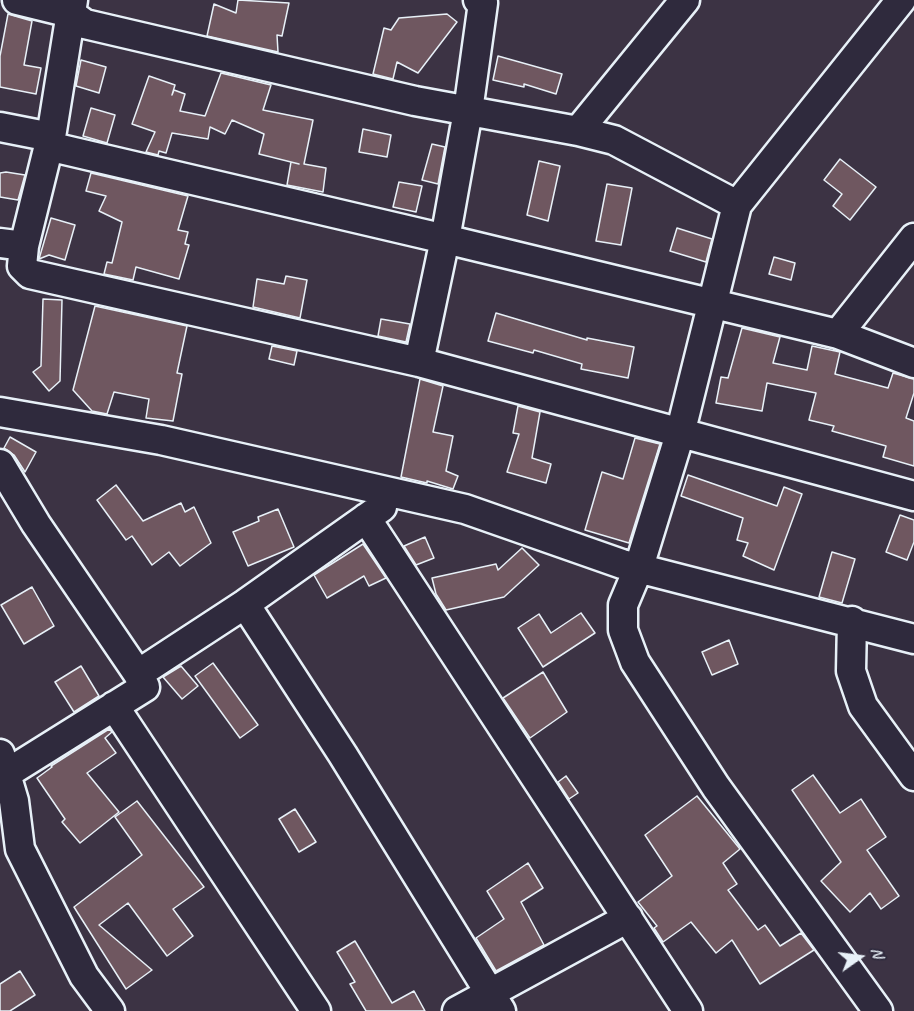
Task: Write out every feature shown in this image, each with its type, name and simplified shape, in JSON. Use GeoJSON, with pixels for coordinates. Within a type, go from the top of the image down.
{"type":"FeatureCollection","features":[{"type":"Feature","properties":{"kind":"street"},"geometry":{"type":"LineString","coordinates":[[17,0],[71,7],[85,24],[415,101],[614,140],[737,205]]}},
{"type":"Feature","properties":{"kind":"street"},"geometry":{"type":"LineString","coordinates":[[578,132],[685,0]]}},
{"type":"Feature","properties":{"kind":"street"},"geometry":{"type":"LineString","coordinates":[[878,1011],[716,787],[635,662],[623,630],[623,605],[639,567],[680,434],[737,205],[901,0]]}},
{"type":"Feature","properties":{"kind":"street"},"geometry":{"type":"LineString","coordinates":[[419,362],[445,239],[468,111],[482,1]]}},
{"type":"Feature","properties":{"kind":"street"},"geometry":{"type":"LineString","coordinates":[[71,7],[50,142],[12,244],[22,266],[30,274],[419,362],[914,496]]}},
{"type":"Feature","properties":{"kind":"street"},"geometry":{"type":"LineString","coordinates":[[0,127],[50,142],[838,334],[914,363]]}},
{"type":"Feature","properties":{"kind":"street"},"geometry":{"type":"LineString","coordinates":[[838,334],[914,238]]}},
{"type":"Feature","properties":{"kind":"street"},"geometry":{"type":"LineString","coordinates":[[0,412],[161,440],[465,509],[622,564],[852,621],[914,639]]}},
{"type":"Feature","properties":{"kind":"street"},"geometry":{"type":"LineString","coordinates":[[0,464],[36,524],[145,687],[4,780],[20,849],[84,976],[110,1011]]}},
{"type":"Feature","properties":{"kind":"street"},"geometry":{"type":"LineString","coordinates":[[138,674],[245,604],[400,494]]}},
{"type":"Feature","properties":{"kind":"street"},"geometry":{"type":"LineString","coordinates":[[366,518],[688,1011]]}},
{"type":"Feature","properties":{"kind":"street"},"geometry":{"type":"LineString","coordinates":[[245,604],[343,755],[496,1002]]}},
{"type":"Feature","properties":{"kind":"street"},"geometry":{"type":"LineString","coordinates":[[852,621],[851,671],[863,706],[914,777]]}},
{"type":"Feature","properties":{"kind":"street"},"geometry":{"type":"LineString","coordinates":[[114,706],[316,1011]]}},
{"type":"Feature","properties":{"kind":"street"},"geometry":{"type":"LineString","coordinates":[[457,1011],[496,1002],[628,918]]}},
{"type":"Feature","properties":{"kind":"building"},"geometry":{"type":"Polygon","coordinates":[[[238,0],[289,3],[282,36],[277,35],[278,52],[207,36],[214,4],[236,13],[238,0]]]}},
{"type":"Feature","properties":{"kind":"building"},"geometry":{"type":"Polygon","coordinates":[[[8,14],[32,21],[24,65],[41,68],[36,94],[0,87],[0,56],[8,14]]]}},
{"type":"Feature","properties":{"kind":"building"},"geometry":{"type":"Polygon","coordinates":[[[447,14],[457,22],[418,73],[397,62],[393,79],[373,74],[384,28],[391,30],[399,18],[447,14]]]}},
{"type":"Feature","properties":{"kind":"building"},"geometry":{"type":"Polygon","coordinates":[[[498,56],[562,74],[556,94],[524,84],[524,87],[493,80],[498,56]]]}},
{"type":"Feature","properties":{"kind":"building"},"geometry":{"type":"Polygon","coordinates":[[[81,60],[106,67],[99,93],[76,86],[81,60]]]}},
{"type":"Feature","properties":{"kind":"building"},"geometry":{"type":"Polygon","coordinates":[[[221,73],[271,85],[263,110],[313,120],[304,164],[326,168],[323,192],[287,185],[291,162],[259,154],[264,134],[232,120],[225,134],[210,127],[208,139],[172,133],[166,153],[159,151],[158,155],[146,152],[155,132],[132,124],[149,76],[175,85],[172,95],[174,90],[185,94],[180,111],[205,116],[221,73]]]}},
{"type":"Feature","properties":{"kind":"building"},"geometry":{"type":"Polygon","coordinates":[[[91,108],[115,115],[107,143],[83,136],[91,108]]]}},
{"type":"Feature","properties":{"kind":"building"},"geometry":{"type":"Polygon","coordinates":[[[363,129],[391,135],[387,157],[359,152],[363,129]]]}},
{"type":"Feature","properties":{"kind":"building"},"geometry":{"type":"Polygon","coordinates":[[[432,144],[445,147],[438,184],[422,180],[432,144]]]}},
{"type":"Feature","properties":{"kind":"building"},"geometry":{"type":"Polygon","coordinates":[[[840,159],[876,187],[850,220],[833,206],[842,194],[824,180],[840,159]]]}},
{"type":"Feature","properties":{"kind":"building"},"geometry":{"type":"Polygon","coordinates":[[[539,161],[560,166],[548,221],[527,215],[539,161]]]}},
{"type":"Feature","properties":{"kind":"building"},"geometry":{"type":"Polygon","coordinates":[[[0,173],[25,175],[18,200],[0,197],[0,173]]]}},
{"type":"Feature","properties":{"kind":"building"},"geometry":{"type":"Polygon","coordinates":[[[91,173],[188,196],[178,230],[188,232],[185,244],[189,245],[179,279],[136,267],[133,280],[104,274],[107,262],[112,263],[122,222],[99,211],[106,196],[86,191],[91,173]]]}},
{"type":"Feature","properties":{"kind":"building"},"geometry":{"type":"Polygon","coordinates":[[[399,182],[422,186],[416,212],[393,207],[399,182]]]}},
{"type":"Feature","properties":{"kind":"building"},"geometry":{"type":"Polygon","coordinates":[[[607,184],[632,188],[621,245],[596,241],[607,184]]]}},
{"type":"Feature","properties":{"kind":"building"},"geometry":{"type":"Polygon","coordinates":[[[51,218],[75,225],[65,260],[49,255],[39,259],[51,218]]]}},
{"type":"Feature","properties":{"kind":"building"},"geometry":{"type":"Polygon","coordinates":[[[677,228],[712,239],[706,262],[670,251],[677,228]]]}},
{"type":"Feature","properties":{"kind":"building"},"geometry":{"type":"Polygon","coordinates":[[[774,257],[795,263],[791,280],[769,274],[774,257]]]}},
{"type":"Feature","properties":{"kind":"building"},"geometry":{"type":"Polygon","coordinates":[[[286,276],[307,280],[300,318],[253,307],[257,279],[284,284],[286,276]]]}},
{"type":"Feature","properties":{"kind":"building"},"geometry":{"type":"Polygon","coordinates":[[[43,299],[62,300],[60,381],[49,391],[33,372],[41,366],[43,299]]]}},
{"type":"Feature","properties":{"kind":"building"},"geometry":{"type":"Polygon","coordinates":[[[95,306],[187,326],[177,373],[182,374],[173,421],[146,418],[149,399],[114,392],[107,414],[92,411],[73,390],[95,306]]]}},
{"type":"Feature","properties":{"kind":"building"},"geometry":{"type":"Polygon","coordinates":[[[496,313],[587,340],[587,338],[634,347],[628,378],[581,369],[582,364],[534,350],[533,353],[488,341],[496,313]]]}},
{"type":"Feature","properties":{"kind":"building"},"geometry":{"type":"Polygon","coordinates":[[[381,319],[410,324],[406,342],[378,336],[381,319]]]}},
{"type":"Feature","properties":{"kind":"building"},"geometry":{"type":"Polygon","coordinates":[[[742,328],[780,337],[773,363],[807,370],[812,346],[840,352],[835,374],[888,388],[893,373],[914,379],[914,393],[906,418],[914,421],[914,466],[883,457],[886,446],[832,431],[834,426],[809,420],[816,393],[767,383],[762,411],[716,403],[721,377],[728,378],[742,328]]]}},
{"type":"Feature","properties":{"kind":"building"},"geometry":{"type":"Polygon","coordinates":[[[272,346],[297,351],[294,365],[269,359],[272,346]]]}},
{"type":"Feature","properties":{"kind":"building"},"geometry":{"type":"Polygon","coordinates":[[[420,379],[443,386],[433,432],[453,436],[446,471],[458,476],[453,489],[427,481],[427,483],[401,477],[420,379]]]}},
{"type":"Feature","properties":{"kind":"building"},"geometry":{"type":"Polygon","coordinates":[[[518,406],[540,412],[532,458],[551,464],[546,483],[507,472],[519,434],[513,433],[518,406]]]}},
{"type":"Feature","properties":{"kind":"building"},"geometry":{"type":"Polygon","coordinates":[[[10,437],[36,452],[25,472],[14,455],[4,448],[10,437]]]}},
{"type":"Feature","properties":{"kind":"building"},"geometry":{"type":"Polygon","coordinates":[[[635,438],[660,444],[629,543],[585,530],[602,472],[623,479],[635,438]]]}},
{"type":"Feature","properties":{"kind":"building"},"geometry":{"type":"Polygon","coordinates":[[[688,475],[777,506],[784,487],[802,494],[774,570],[743,556],[748,543],[737,540],[743,518],[681,496],[688,475]]]}},
{"type":"Feature","properties":{"kind":"building"},"geometry":{"type":"Polygon","coordinates":[[[116,485],[143,521],[181,503],[185,512],[194,507],[211,543],[180,566],[169,552],[152,565],[132,536],[126,540],[97,500],[116,485]]]}},
{"type":"Feature","properties":{"kind":"building"},"geometry":{"type":"Polygon","coordinates":[[[278,509],[294,547],[248,566],[233,532],[259,521],[258,517],[278,509]]]}},
{"type":"Feature","properties":{"kind":"building"},"geometry":{"type":"Polygon","coordinates":[[[900,515],[914,520],[914,542],[907,560],[886,552],[900,515]]]}},
{"type":"Feature","properties":{"kind":"building"},"geometry":{"type":"Polygon","coordinates":[[[425,537],[434,558],[416,565],[404,546],[425,537]]]}},
{"type":"Feature","properties":{"kind":"building"},"geometry":{"type":"Polygon","coordinates":[[[363,544],[386,578],[369,586],[364,576],[327,598],[314,575],[363,544]]]}},
{"type":"Feature","properties":{"kind":"building"},"geometry":{"type":"Polygon","coordinates":[[[522,548],[539,565],[504,597],[446,610],[436,594],[432,578],[496,564],[498,570],[522,548]]]}},
{"type":"Feature","properties":{"kind":"building"},"geometry":{"type":"Polygon","coordinates":[[[832,552],[855,559],[842,603],[819,597],[832,552]]]}},
{"type":"Feature","properties":{"kind":"building"},"geometry":{"type":"Polygon","coordinates":[[[32,587],[54,626],[24,644],[1,605],[32,587]]]}},
{"type":"Feature","properties":{"kind":"building"},"geometry":{"type":"Polygon","coordinates":[[[581,613],[595,633],[543,667],[518,628],[539,614],[551,633],[581,613]]]}},
{"type":"Feature","properties":{"kind":"building"},"geometry":{"type":"Polygon","coordinates":[[[729,640],[738,664],[712,675],[702,652],[729,640]]]}},
{"type":"Feature","properties":{"kind":"building"},"geometry":{"type":"Polygon","coordinates":[[[213,663],[258,725],[240,738],[195,676],[213,663]]]}},
{"type":"Feature","properties":{"kind":"building"},"geometry":{"type":"Polygon","coordinates":[[[81,666],[99,696],[74,712],[55,682],[81,666]]]}},
{"type":"Feature","properties":{"kind":"building"},"geometry":{"type":"Polygon","coordinates":[[[181,666],[198,686],[182,699],[163,677],[181,666]]]}},
{"type":"Feature","properties":{"kind":"building"},"geometry":{"type":"Polygon","coordinates":[[[543,672],[567,712],[530,738],[503,698],[543,672]]]}},
{"type":"Feature","properties":{"kind":"building"},"geometry":{"type":"Polygon","coordinates":[[[109,729],[112,732],[105,738],[116,753],[87,773],[119,812],[80,843],[62,822],[65,819],[37,778],[51,766],[109,729]]]}},
{"type":"Feature","properties":{"kind":"building"},"geometry":{"type":"Polygon","coordinates":[[[813,775],[840,813],[861,799],[886,837],[867,850],[899,896],[881,909],[870,893],[850,912],[821,881],[841,862],[792,790],[813,775]]]}},
{"type":"Feature","properties":{"kind":"building"},"geometry":{"type":"Polygon","coordinates":[[[566,776],[578,793],[569,799],[558,782],[566,776]]]}},
{"type":"Feature","properties":{"kind":"building"},"geometry":{"type":"Polygon","coordinates":[[[697,796],[740,849],[723,863],[737,884],[728,890],[758,930],[765,925],[780,946],[801,933],[814,950],[760,984],[732,940],[716,953],[691,922],[663,942],[654,928],[657,926],[638,902],[672,876],[645,835],[697,796]]]}},
{"type":"Feature","properties":{"kind":"building"},"geometry":{"type":"Polygon","coordinates":[[[137,801],[204,887],[173,909],[193,936],[167,956],[128,903],[99,925],[152,970],[126,989],[74,907],[142,855],[115,817],[137,801]]]}},
{"type":"Feature","properties":{"kind":"building"},"geometry":{"type":"Polygon","coordinates":[[[295,809],[316,842],[299,852],[279,819],[295,809]]]}},
{"type":"Feature","properties":{"kind":"building"},"geometry":{"type":"Polygon","coordinates":[[[528,863],[543,888],[521,902],[544,945],[496,971],[476,938],[504,919],[487,891],[528,863]]]}},
{"type":"Feature","properties":{"kind":"building"},"geometry":{"type":"Polygon","coordinates":[[[355,941],[392,1003],[414,991],[425,1011],[366,1011],[350,984],[355,982],[337,952],[355,941]]]}},
{"type":"Feature","properties":{"kind":"building"},"geometry":{"type":"Polygon","coordinates":[[[20,971],[35,995],[10,1011],[0,1011],[0,984],[20,971]]]}}]}
